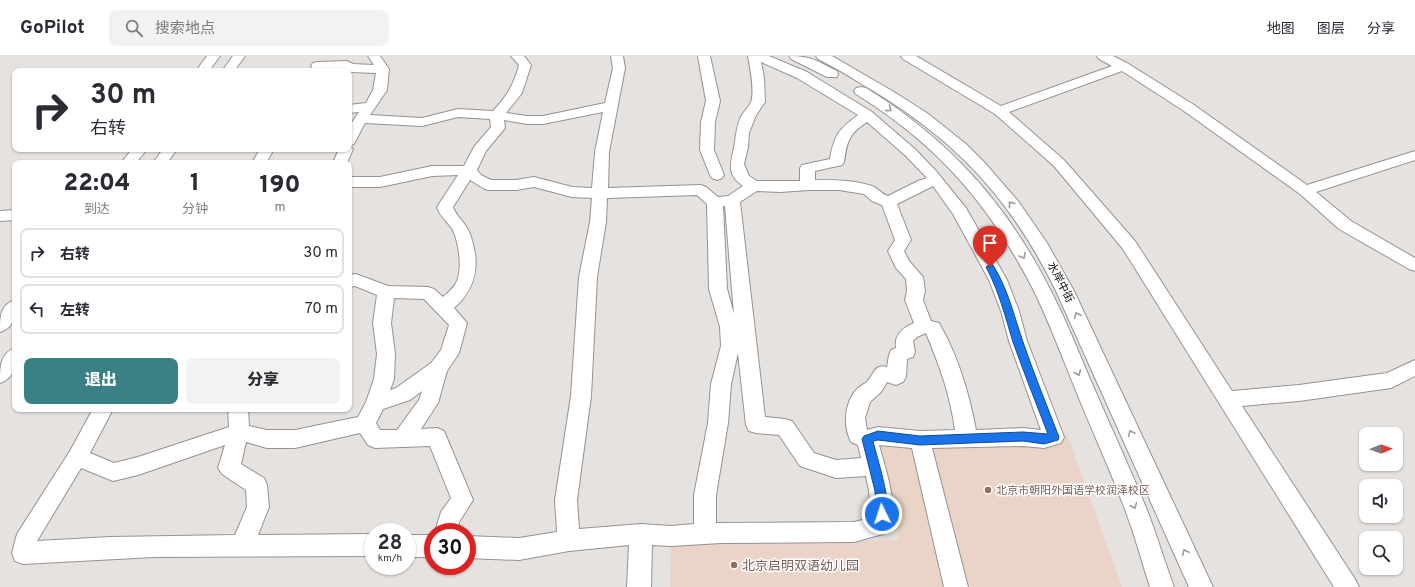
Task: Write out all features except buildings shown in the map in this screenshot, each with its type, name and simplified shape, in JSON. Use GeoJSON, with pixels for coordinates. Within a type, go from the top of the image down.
{"type":"FeatureCollection","features":[{"type":"Feature","properties":{"kind":"street"},"geometry":{"type":"LineString","coordinates":[[204,68],[214,56]]}},
{"type":"Feature","properties":{"kind":"street"},"geometry":{"type":"LineString","coordinates":[[230,68],[239,56]]}},
{"type":"Feature","properties":{"kind":"street"},"geometry":{"type":"LineString","coordinates":[[352,135],[360,119],[371,106],[380,90],[383,68],[374,56]]}},
{"type":"Feature","properties":{"kind":"street"},"geometry":{"type":"LineString","coordinates":[[496,115],[511,101],[520,87],[525,65],[517,56]]}},
{"type":"Feature","properties":{"kind":"street"},"geometry":{"type":"LineString","coordinates":[[569,540],[566,500],[581,396],[588,277],[598,222],[602,152],[619,68],[617,56]]}},
{"type":"Feature","properties":{"kind":"street"},"geometry":{"type":"LineString","coordinates":[[704,56],[713,101],[708,122],[707,150],[716,175],[718,289],[729,327],[730,346],[721,384],[718,423],[705,495],[705,534]]}},
{"type":"Feature","properties":{"kind":"street"},"geometry":{"type":"LineString","coordinates":[[748,182],[737,164],[741,148],[742,133],[749,115],[758,102],[758,78],[754,56]]}},
{"type":"Feature","properties":{"kind":"street"},"geometry":{"type":"LineString","coordinates":[[759,56],[802,75],[867,115],[911,153],[936,181],[960,212],[998,280],[1010,311],[1018,341],[1054,437],[1044,439],[1023,437],[967,439],[920,440],[878,436],[867,439],[858,436],[854,418],[864,394],[874,387],[883,373],[896,377],[898,355],[906,352],[904,340],[911,332],[924,326],[933,328],[952,372],[961,402],[967,439]]}},
{"type":"Feature","properties":{"kind":"street","name":"水岸中街"},"geometry":{"type":"LineString","coordinates":[[795,56],[814,64],[871,96],[936,146],[967,177],[1015,241],[1043,293],[1074,364],[1139,517],[1155,570],[1162,587]]}},
{"type":"Feature","properties":{"kind":"street","name":"水岸中街"},"geometry":{"type":"LineString","coordinates":[[822,56],[889,94],[942,132],[998,188],[1030,229],[1056,270],[1201,587]]}},
{"type":"Feature","properties":{"kind":"street"},"geometry":{"type":"LineString","coordinates":[[907,56],[1000,111],[1059,163],[1129,245],[1347,587]]}},
{"type":"Feature","properties":{"kind":"street"},"geometry":{"type":"LineString","coordinates":[[1103,56],[1123,66],[1189,108],[1305,191],[1345,225],[1415,265]]}},
{"type":"Feature","properties":{"kind":"street"},"geometry":{"type":"LineString","coordinates":[[318,64],[347,65],[350,68],[383,68]]}},
{"type":"Feature","properties":{"kind":"street"},"geometry":{"type":"LineString","coordinates":[[1000,111],[1123,66]]}},
{"type":"Feature","properties":{"kind":"street"},"geometry":{"type":"LineString","coordinates":[[352,109],[371,106]]}},
{"type":"Feature","properties":{"kind":"street"},"geometry":{"type":"LineString","coordinates":[[360,119],[422,122],[458,113],[496,115],[527,120],[543,120],[611,106]]}},
{"type":"Feature","properties":{"kind":"street"},"geometry":{"type":"LineString","coordinates":[[442,307],[458,295],[466,282],[469,267],[465,244],[459,227],[447,215],[445,207],[469,170],[479,150],[498,128],[496,115]]}},
{"type":"Feature","properties":{"kind":"street"},"geometry":{"type":"LineString","coordinates":[[808,185],[807,168],[837,162],[839,145],[846,133],[853,124],[860,121],[867,115]]}},
{"type":"Feature","properties":{"kind":"street"},"geometry":{"type":"LineString","coordinates":[[131,160],[137,152]]}},
{"type":"Feature","properties":{"kind":"street"},"geometry":{"type":"LineString","coordinates":[[1305,191],[1415,155]]}},
{"type":"Feature","properties":{"kind":"street"},"geometry":{"type":"LineString","coordinates":[[469,170],[476,178],[488,185],[516,186],[534,182],[572,192],[600,194],[716,197],[748,182]]}},
{"type":"Feature","properties":{"kind":"street"},"geometry":{"type":"LineString","coordinates":[[352,182],[380,182],[432,171],[469,170]]}},
{"type":"Feature","properties":{"kind":"street"},"geometry":{"type":"LineString","coordinates":[[716,175],[781,187],[839,185],[869,190],[877,198],[889,202],[923,184],[936,181]]}},
{"type":"Feature","properties":{"kind":"street"},"geometry":{"type":"LineString","coordinates":[[716,197],[743,321],[756,425],[785,427],[807,460],[836,469],[874,466]]}},
{"type":"Feature","properties":{"kind":"street"},"geometry":{"type":"LineString","coordinates":[[889,202],[903,240],[896,251],[902,264],[914,277],[916,291],[914,300],[924,326]]}},
{"type":"Feature","properties":{"kind":"street"},"geometry":{"type":"LineString","coordinates":[[0,216],[12,216]]}},
{"type":"Feature","properties":{"kind":"street"},"geometry":{"type":"LineString","coordinates":[[352,281],[356,280],[386,292],[428,293],[458,323],[450,353],[438,368],[403,394],[376,403]]}},
{"type":"Feature","properties":{"kind":"street"},"geometry":{"type":"LineString","coordinates":[[77,457],[113,472],[138,466],[239,432],[267,439],[295,440],[365,424],[376,403],[384,379],[386,354],[382,323],[386,292]]}},
{"type":"Feature","properties":{"kind":"street"},"geometry":{"type":"LineString","coordinates":[[0,325],[12,310]]}},
{"type":"Feature","properties":{"kind":"street"},"geometry":{"type":"LineString","coordinates":[[0,375],[12,359]]}},
{"type":"Feature","properties":{"kind":"street"},"geometry":{"type":"LineString","coordinates":[[1227,399],[1299,393],[1391,380],[1415,367]]}},
{"type":"Feature","properties":{"kind":"street"},"geometry":{"type":"LineString","coordinates":[[403,438],[428,403],[438,368]]}},
{"type":"Feature","properties":{"kind":"street"},"geometry":{"type":"LineString","coordinates":[[101,412],[77,457],[25,541],[23,553],[70,549],[190,546],[364,545]]}},
{"type":"Feature","properties":{"kind":"street"},"geometry":{"type":"LineString","coordinates":[[238,412],[239,432],[229,468],[256,485],[258,507],[242,546]]}},
{"type":"Feature","properties":{"kind":"street"},"geometry":{"type":"LineString","coordinates":[[365,424],[375,439],[437,437],[462,500],[449,519],[448,523]]}},
{"type":"Feature","properties":{"kind":"street"},"geometry":{"type":"LineString","coordinates":[[476,547],[519,549],[569,540],[641,534],[671,536],[705,534],[854,532],[882,525],[880,491],[867,439]]}},
{"type":"Feature","properties":{"kind":"street"},"geometry":{"type":"LineString","coordinates":[[920,440],[956,587]]}},
{"type":"Feature","properties":{"kind":"street"},"geometry":{"type":"LineString","coordinates":[[639,587],[641,534]]}},
{"type":"Feature","properties":{"kind":"shaded area","name":"北京市朝阳外国语学校润泽校区"},"geometry":{"type":"Polygon","coordinates":[[[1067,434],[1122,587],[670,587],[671,542],[899,540],[879,441],[1067,434]]]}},
{"type":"Feature","properties":{"kind":"place","name":"北京市朝阳外国语学校润泽校区"},"geometry":{"type":"Point","coordinates":[988,490]}},
{"type":"Feature","properties":{"kind":"place","name":"北京启明双语幼儿园"},"geometry":{"type":"Point","coordinates":[734,565]}},
{"type":"Feature","properties":{"kind":"route"},"geometry":{"type":"LineString","coordinates":[[882,514],[880,491],[867,439],[878,436],[920,440],[1023,437],[1044,439],[1054,437],[1018,341],[1010,311],[998,280],[990,267]]}}]}
